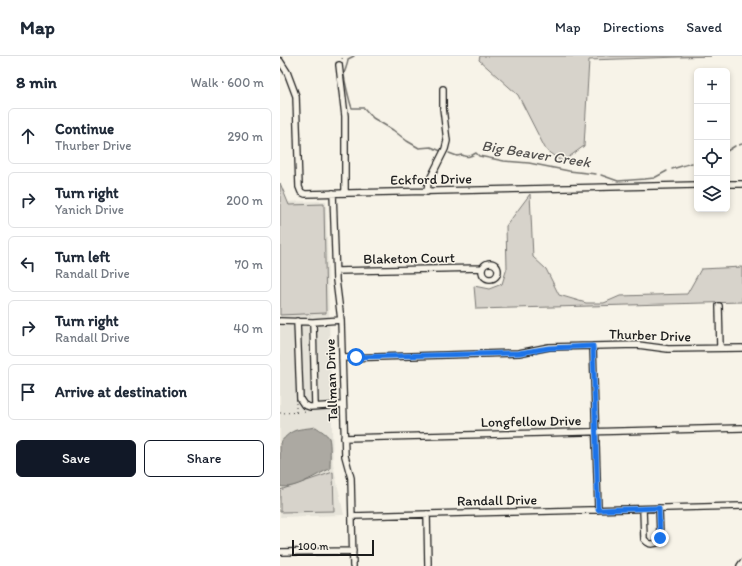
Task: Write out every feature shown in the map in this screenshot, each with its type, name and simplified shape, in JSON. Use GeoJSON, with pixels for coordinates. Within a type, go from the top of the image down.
{"type":"FeatureCollection","features":[{"type":"Feature","properties":{"kind":"street","name":"Eckford Drive"},"geometry":{"type":"LineString","coordinates":[[280,61],[287,72],[296,96],[300,188],[301,192],[306,194],[694,185]]}},
{"type":"Feature","properties":{"kind":"street"},"geometry":{"type":"LineString","coordinates":[[339,65],[345,116],[345,193]]}},
{"type":"Feature","properties":{"kind":"street"},"geometry":{"type":"LineString","coordinates":[[427,192],[428,183],[445,149],[447,141],[443,108],[443,89]]}},
{"type":"Feature","properties":{"kind":"street"},"geometry":{"type":"LineString","coordinates":[[730,184],[742,184]]}},
{"type":"Feature","properties":{"kind":"street","name":"Tallman Drive"},"geometry":{"type":"LineString","coordinates":[[333,193],[336,271],[341,320],[345,460],[351,478],[353,566]]}},
{"type":"Feature","properties":{"kind":"street","name":"Blaketon Court"},"geometry":{"type":"LineString","coordinates":[[336,271],[482,268]]}},
{"type":"Feature","properties":{"kind":"street"},"geometry":{"type":"LineString","coordinates":[[718,306],[720,348]]}},
{"type":"Feature","properties":{"kind":"street"},"geometry":{"type":"LineString","coordinates":[[280,321],[313,322],[341,320]]}},
{"type":"Feature","properties":{"kind":"street"},"geometry":{"type":"LineString","coordinates":[[297,321],[300,399],[304,405],[314,409],[344,405]]}},
{"type":"Feature","properties":{"kind":"street"},"geometry":{"type":"LineString","coordinates":[[313,322],[314,409]]}},
{"type":"Feature","properties":{"kind":"street","name":"Thurber Drive"},"geometry":{"type":"LineString","coordinates":[[342,358],[519,353],[549,348],[593,346],[638,345],[668,350],[742,348]]}},
{"type":"Feature","properties":{"kind":"street"},"geometry":{"type":"LineString","coordinates":[[593,346],[598,510]]}},
{"type":"Feature","properties":{"kind":"street","name":"Longfellow Drive"},"geometry":{"type":"LineString","coordinates":[[344,438],[742,428]]}},
{"type":"Feature","properties":{"kind":"street","name":"Randall Drive"},"geometry":{"type":"LineString","coordinates":[[352,516],[742,506]]}},
{"type":"Feature","properties":{"kind":"street"},"geometry":{"type":"LineString","coordinates":[[643,509],[644,539],[646,542],[651,544],[657,543],[660,538],[659,508]]}},
{"type":"Feature","properties":{"kind":"street"},"geometry":{"type":"LineString","coordinates":[[426,514],[428,566]]}},
{"type":"Feature","properties":{"kind":"street"},"geometry":{"type":"LineString","coordinates":[[280,552],[353,551]]}},
{"type":"Feature","properties":{"kind":"path"},"geometry":{"type":"LineString","coordinates":[[280,413],[314,409]]}},
{"type":"Feature","properties":{"kind":"shaded area"},"geometry":{"type":"Polygon","coordinates":[[[480,56],[711,56],[589,60],[584,146],[562,162],[546,150],[518,95],[479,60],[480,56]]]}},
{"type":"Feature","properties":{"kind":"shaded area"},"geometry":{"type":"Polygon","coordinates":[[[280,183],[289,205],[324,204],[326,313],[280,315],[280,183]]]}},
{"type":"Feature","properties":{"kind":"shaded area"},"geometry":{"type":"Polygon","coordinates":[[[530,194],[533,257],[546,269],[559,295],[586,303],[604,303],[620,296],[687,294],[701,269],[742,267],[742,302],[476,309],[474,286],[489,289],[502,284],[507,268],[506,226],[530,194]]]}},
{"type":"Feature","properties":{"kind":"shaded area"},"geometry":{"type":"Polygon","coordinates":[[[326,201],[333,464],[344,515],[280,517],[280,202],[326,201]]]}},
{"type":"Feature","properties":{"kind":"shaded area"},"geometry":{"type":"Polygon","coordinates":[[[316,427],[329,438],[330,441],[330,469],[298,484],[286,487],[280,486],[280,443],[289,434],[296,430],[316,427]]]}},
{"type":"Feature","properties":{"kind":"shaded area"},"geometry":{"type":"Polygon","coordinates":[[[333,472],[334,511],[280,512],[280,490],[333,472]]]}},
{"type":"Feature","properties":{"kind":"waterway","name":"Big Beaver Creek"},"geometry":{"type":"LineString","coordinates":[[354,56],[348,59],[344,74],[352,108],[364,108],[373,118],[419,148],[431,147],[441,151]]}},
{"type":"Feature","properties":{"kind":"waterway","name":"Big Beaver Creek"},"geometry":{"type":"LineString","coordinates":[[730,149],[735,146]]}},
{"type":"Feature","properties":{"kind":"waterway","name":"Big Beaver Creek"},"geometry":{"type":"LineString","coordinates":[[449,153],[457,156],[471,156],[476,153],[479,156],[504,161],[529,163],[569,171],[596,174]]}},
{"type":"Feature","properties":{"kind":"waterway","name":"Big Beaver Creek"},"geometry":{"type":"LineString","coordinates":[[672,169],[692,163]]}},
{"type":"Feature","properties":{"kind":"waterway","name":"Big Beaver Creek"},"geometry":{"type":"LineString","coordinates":[[601,175],[618,181],[654,178],[667,171]]}},
{"type":"Feature","properties":{"kind":"route"},"geometry":{"type":"LineString","coordinates":[[356,357],[519,353],[549,348],[593,346],[598,510],[659,508],[660,538]]}}]}
